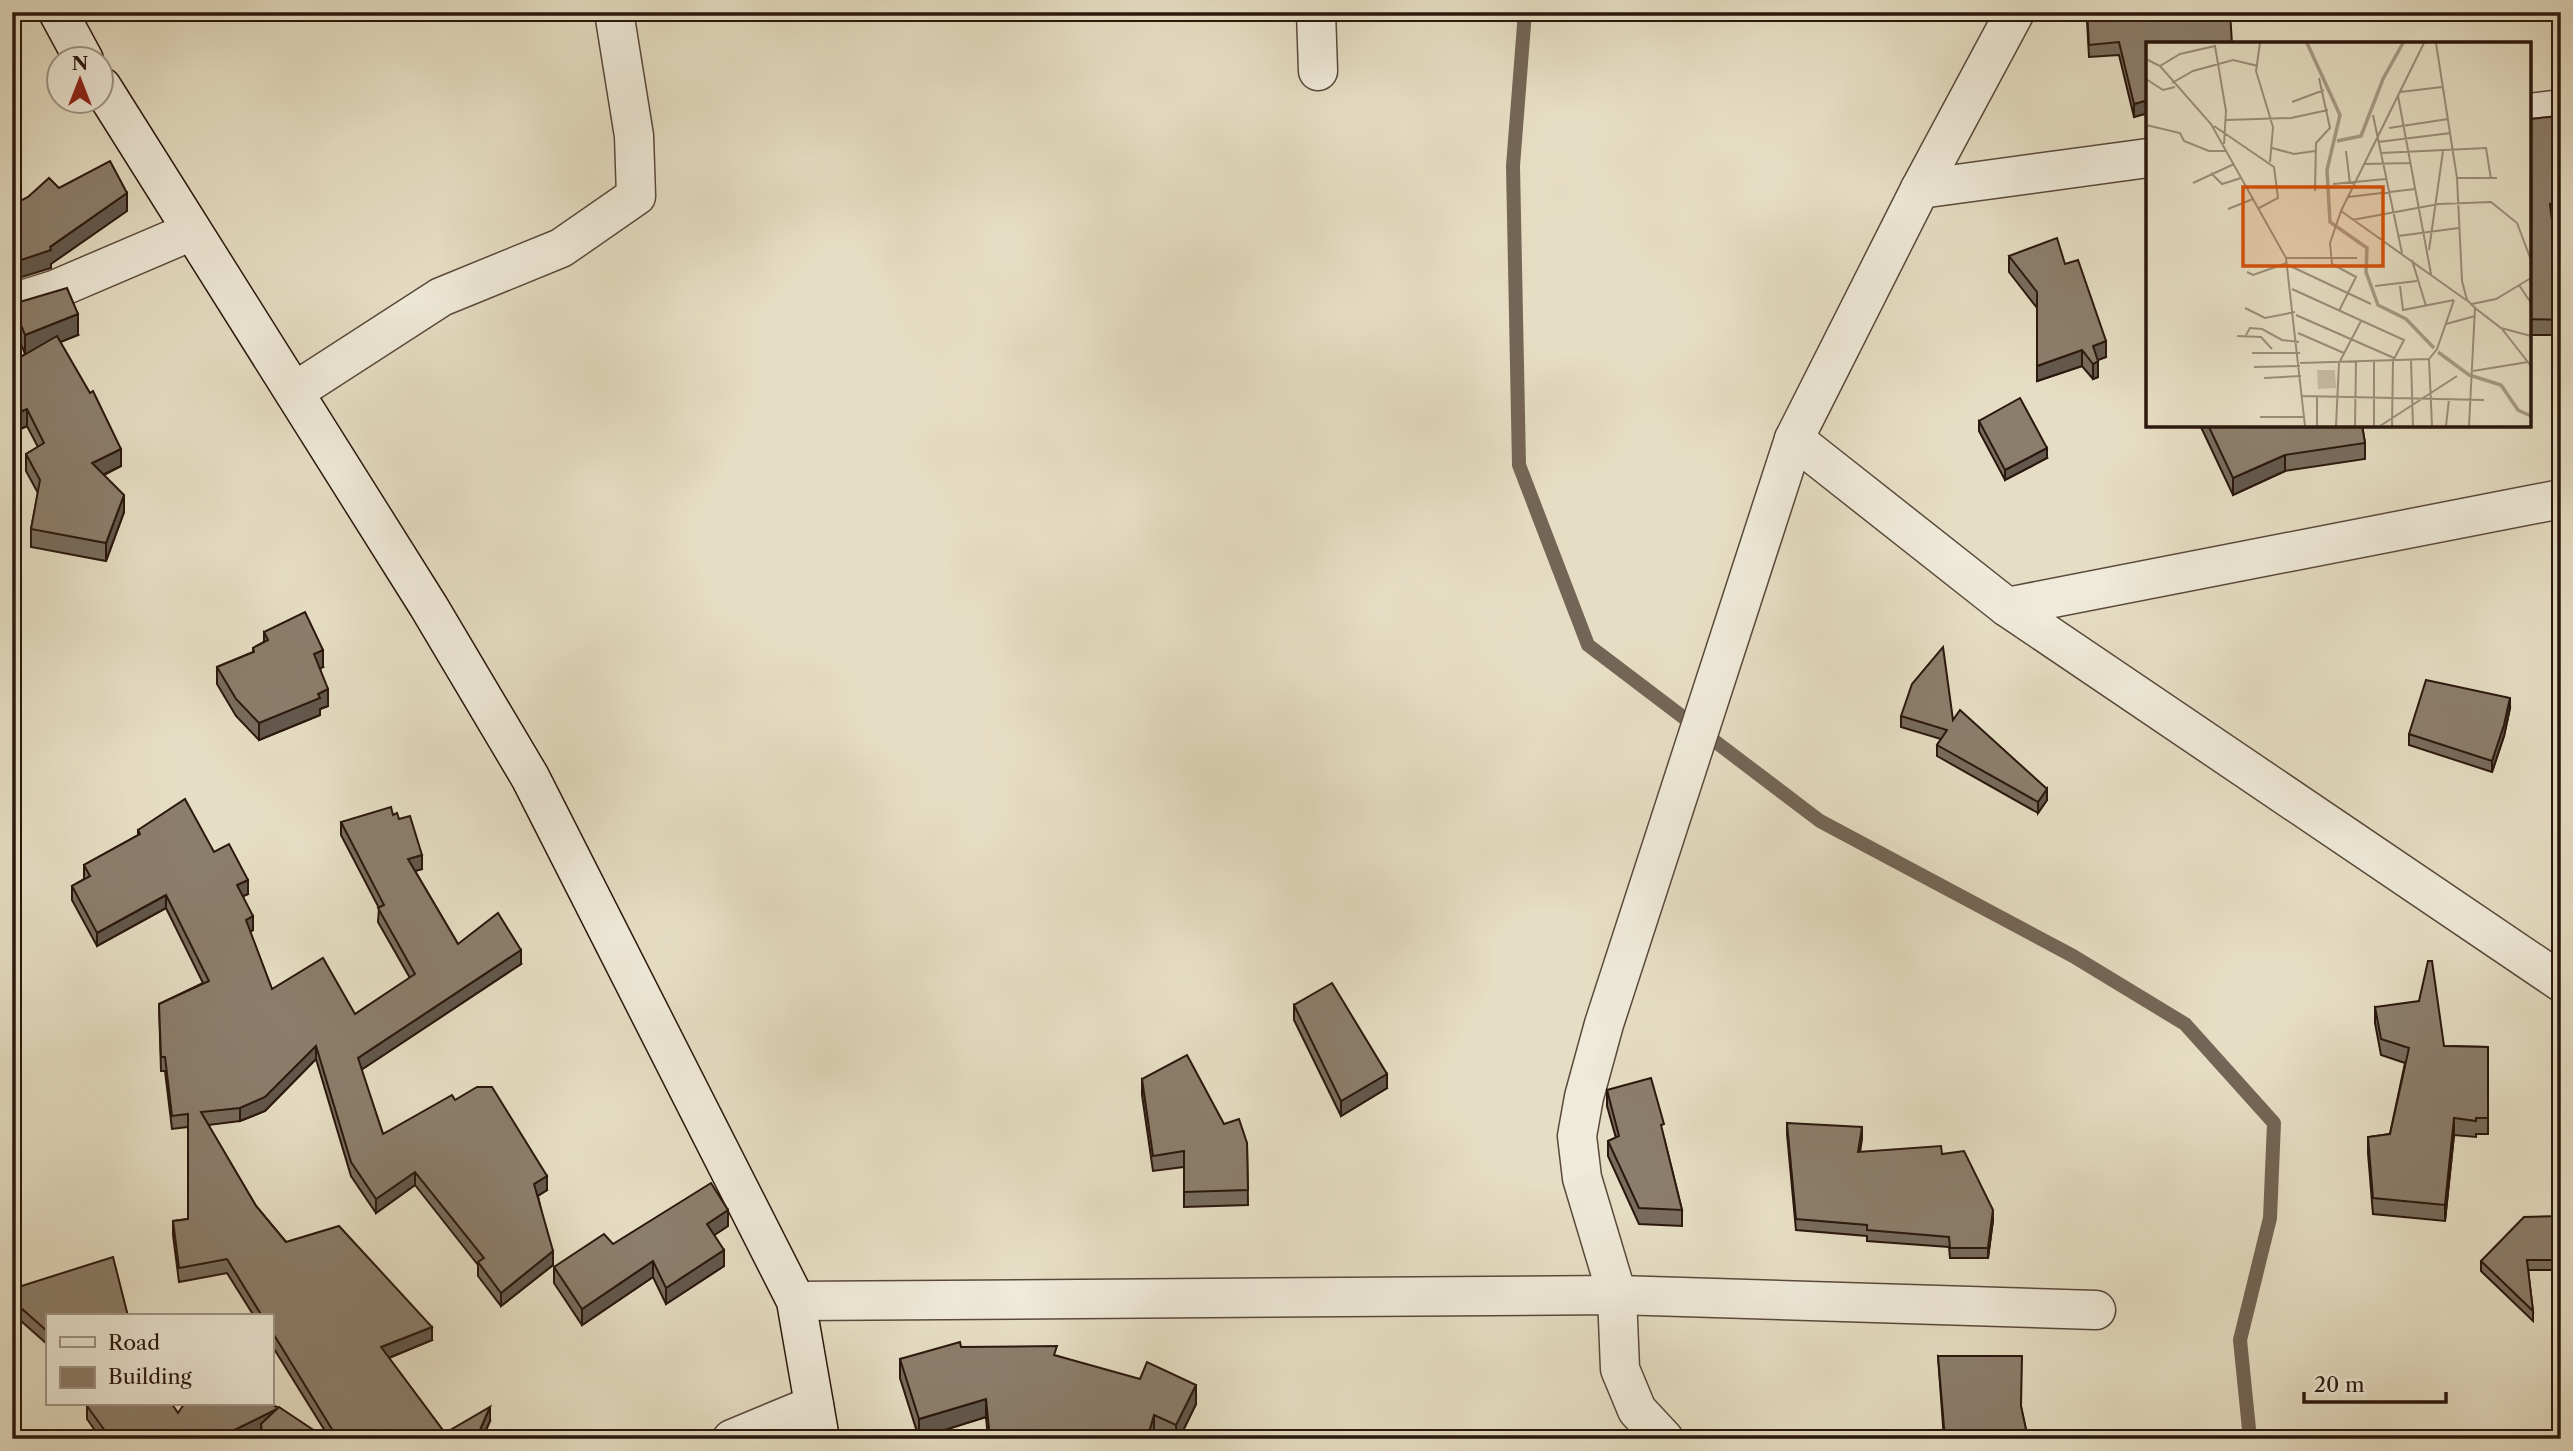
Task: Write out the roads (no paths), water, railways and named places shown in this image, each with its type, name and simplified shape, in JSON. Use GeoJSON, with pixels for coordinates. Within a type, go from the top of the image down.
{"type":"FeatureCollection","features":[{"type":"Feature","properties":{"kind":"street"},"geometry":{"type":"LineString","coordinates":[[58,12],[77,46]]}},
{"type":"Feature","properties":{"kind":"street"},"geometry":{"type":"LineString","coordinates":[[294,392],[441,297],[561,248],[636,196],[634,136],[614,12]]}},
{"type":"Feature","properties":{"kind":"street"},"geometry":{"type":"LineString","coordinates":[[1316,12],[1318,71]]}},
{"type":"Feature","properties":{"kind":"street"},"geometry":{"type":"LineString","coordinates":[[1664,1439],[1637,1410],[1620,1369],[1617,1295],[1582,1178],[1577,1136],[1584,1097],[1604,1024],[1794,439],[1920,188],[2015,12]]}},
{"type":"Feature","properties":{"kind":"street"},"geometry":{"type":"LineString","coordinates":[[116,109],[429,607],[530,777],[796,1301],[820,1429],[732,1439]]}},
{"type":"Feature","properties":{"kind":"street"},"geometry":{"type":"LineString","coordinates":[[2531,113],[2561,109]]}},
{"type":"Feature","properties":{"kind":"street"},"geometry":{"type":"LineString","coordinates":[[1920,188],[2146,158]]}},
{"type":"Feature","properties":{"kind":"street"},"geometry":{"type":"LineString","coordinates":[[12,303],[54,290],[192,231]]}},
{"type":"Feature","properties":{"kind":"street"},"geometry":{"type":"LineString","coordinates":[[1794,439],[2007,607],[2561,982]]}},
{"type":"Feature","properties":{"kind":"street"},"geometry":{"type":"LineString","coordinates":[[2007,607],[2561,499]]}},
{"type":"Feature","properties":{"kind":"street"},"geometry":{"type":"LineString","coordinates":[[796,1301],[1617,1295],[2096,1310]]}},
{"type":"Feature","properties":{"kind":"waterway"},"geometry":{"type":"LineString","coordinates":[[1525,12],[1513,166],[1519,465],[1588,645],[1820,821],[2073,956],[2185,1024],[2274,1123],[2270,1218],[2240,1340],[2250,1439]]}}]}
